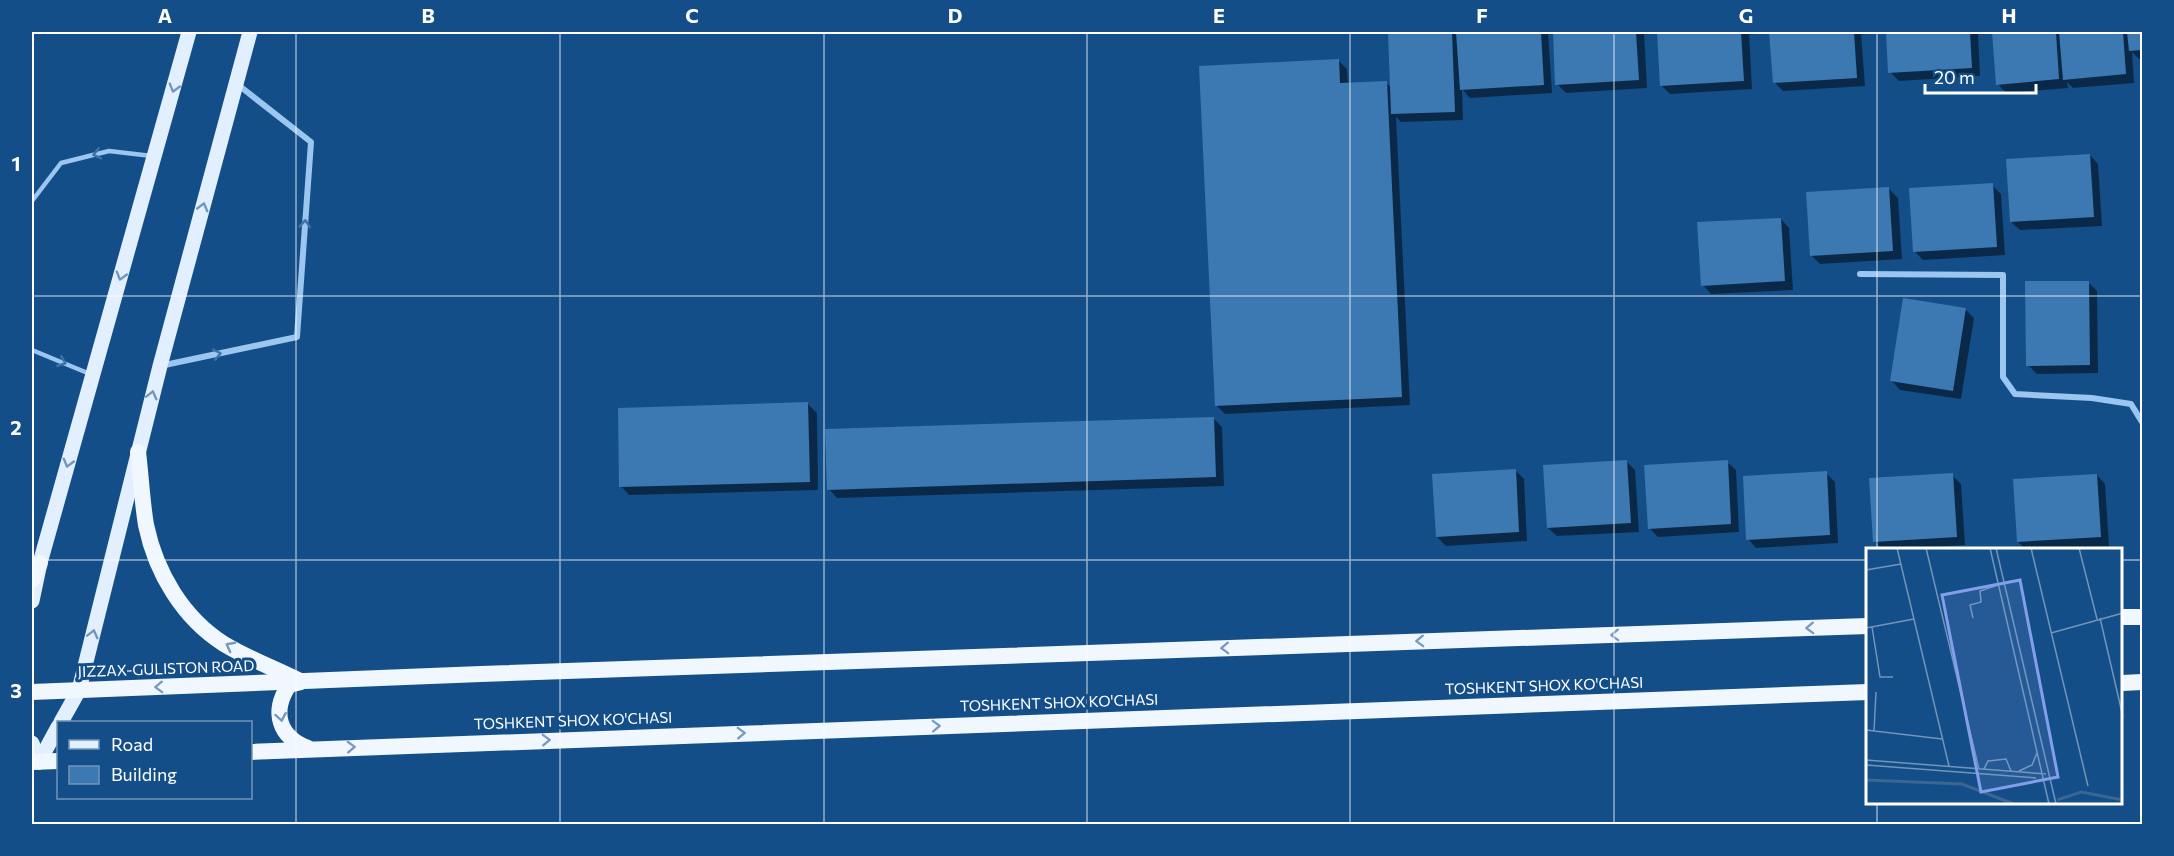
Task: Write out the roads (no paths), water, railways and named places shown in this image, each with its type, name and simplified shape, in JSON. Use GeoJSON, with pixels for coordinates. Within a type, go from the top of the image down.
{"type":"FeatureCollection","features":[{"type":"Feature","properties":{"kind":"highway"},"geometry":{"type":"LineString","coordinates":[[138,452],[146,526],[174,596],[196,623],[225,644],[302,682]]}},
{"type":"Feature","properties":{"kind":"highway"},"geometry":{"type":"LineString","coordinates":[[32,580],[40,563]]}},
{"type":"Feature","properties":{"kind":"highway"},"geometry":{"type":"LineString","coordinates":[[2123,618],[2142,617]]}},
{"type":"Feature","properties":{"kind":"highway"},"geometry":{"type":"LineString","coordinates":[[311,749],[290,738],[281,723],[279,713],[279,704],[289,686],[302,682],[1866,626]]}},
{"type":"Feature","properties":{"kind":"highway","name":"JIZZAX-GULISTON ROAD"},"geometry":{"type":"LineString","coordinates":[[32,692],[302,682]]}},
{"type":"Feature","properties":{"kind":"highway"},"geometry":{"type":"LineString","coordinates":[[2123,683],[2142,682]]}},
{"type":"Feature","properties":{"kind":"highway","name":"TOSHKENT SHOX KO'CHASI"},"geometry":{"type":"LineString","coordinates":[[252,752],[1866,692]]}},
{"type":"Feature","properties":{"kind":"highway"},"geometry":{"type":"LineString","coordinates":[[35,762],[57,761]]}},
{"type":"Feature","properties":{"kind":"main road"},"geometry":{"type":"LineString","coordinates":[[32,601],[40,563],[189,32]]}},
{"type":"Feature","properties":{"kind":"main road"},"geometry":{"type":"LineString","coordinates":[[62,721],[79,690],[160,366],[250,32]]}},
{"type":"Feature","properties":{"kind":"main road"},"geometry":{"type":"LineString","coordinates":[[35,762],[57,729]]}},
{"type":"Feature","properties":{"kind":"main road"},"geometry":{"type":"LineString","coordinates":[[32,743],[35,762]]}},
{"type":"Feature","properties":{"kind":"street"},"geometry":{"type":"LineString","coordinates":[[160,366],[297,337],[311,142],[237,84]]}},
{"type":"Feature","properties":{"kind":"street"},"geometry":{"type":"LineString","coordinates":[[1860,274],[2003,275],[2003,377],[2015,394],[2092,398],[2132,404],[2142,422]]}},
{"type":"Feature","properties":{"kind":"lane"},"geometry":{"type":"LineString","coordinates":[[32,201],[61,163],[109,151],[155,156]]}},
{"type":"Feature","properties":{"kind":"lane"},"geometry":{"type":"LineString","coordinates":[[32,350],[93,375]]}}]}
